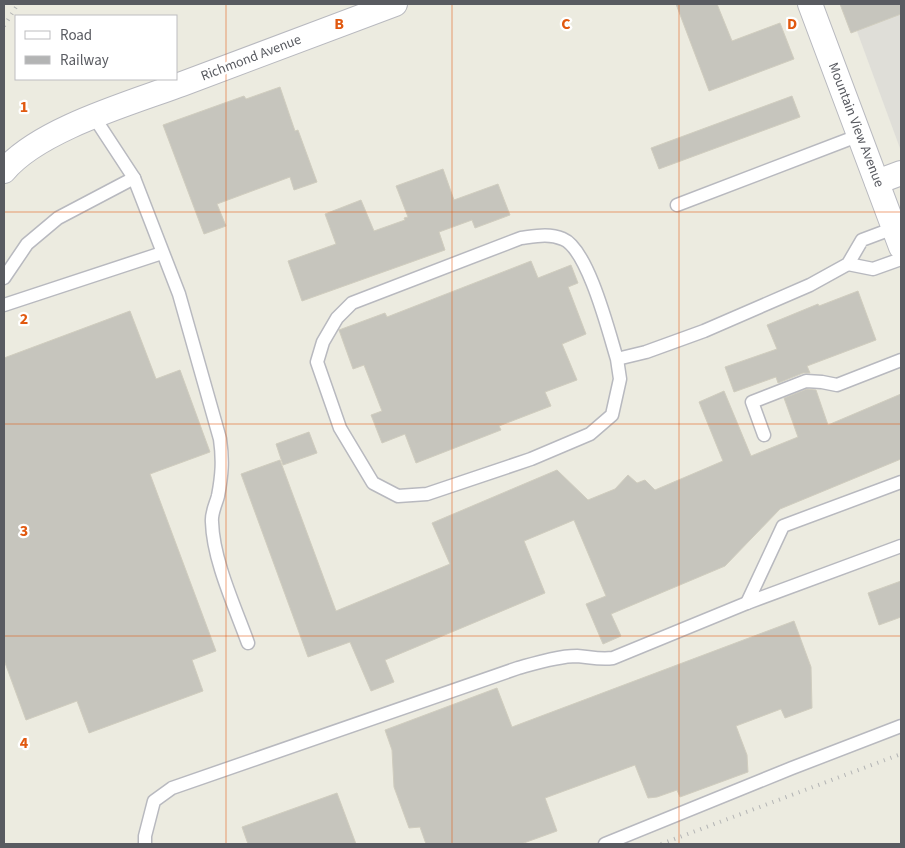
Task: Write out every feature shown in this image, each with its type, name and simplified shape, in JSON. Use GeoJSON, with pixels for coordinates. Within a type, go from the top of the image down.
{"type":"FeatureCollection","features":[{"type":"Feature","properties":{"kind":"street","name":"Richmond Avenue"},"geometry":{"type":"LineString","coordinates":[[4,171],[23,152],[94,117],[395,4]]}},
{"type":"Feature","properties":{"kind":"street","name":"Mountain View Avenue"},"geometry":{"type":"LineString","coordinates":[[810,4],[898,237]]}},
{"type":"Feature","properties":{"kind":"street"},"geometry":{"type":"LineString","coordinates":[[877,182],[901,173]]}},
{"type":"Feature","properties":{"kind":"lane"},"geometry":{"type":"LineString","coordinates":[[94,117],[134,178],[179,294],[196,360],[220,439],[223,462],[218,497],[212,520],[213,540],[248,643]]}},
{"type":"Feature","properties":{"kind":"lane"},"geometry":{"type":"LineString","coordinates":[[677,205],[860,134]]}},
{"type":"Feature","properties":{"kind":"lane"},"geometry":{"type":"LineString","coordinates":[[4,278],[27,244],[58,218],[134,178]]}},
{"type":"Feature","properties":{"kind":"lane"},"geometry":{"type":"LineString","coordinates":[[549,235],[565,240],[578,252],[589,275],[617,359],[620,379],[612,415],[590,434],[530,459],[427,494],[398,496],[372,483],[340,428],[316,362],[323,342],[337,318],[352,303],[521,238],[549,235]]}},
{"type":"Feature","properties":{"kind":"lane"},"geometry":{"type":"LineString","coordinates":[[617,359],[646,352],[704,331],[810,285],[848,264],[862,240],[898,237]]}},
{"type":"Feature","properties":{"kind":"lane"},"geometry":{"type":"LineString","coordinates":[[4,304],[162,253]]}},
{"type":"Feature","properties":{"kind":"lane"},"geometry":{"type":"LineString","coordinates":[[848,264],[873,269],[901,259]]}},
{"type":"Feature","properties":{"kind":"lane"},"geometry":{"type":"LineString","coordinates":[[764,435],[752,402],[806,381],[837,385],[901,360]]}},
{"type":"Feature","properties":{"kind":"lane"},"geometry":{"type":"LineString","coordinates":[[748,603],[783,526],[901,482]]}},
{"type":"Feature","properties":{"kind":"lane"},"geometry":{"type":"LineString","coordinates":[[145,844],[145,836],[154,801],[172,788],[518,668],[576,656],[602,660],[613,658],[748,603],[901,546]]}},
{"type":"Feature","properties":{"kind":"lane"},"geometry":{"type":"LineString","coordinates":[[605,844],[901,726]]}},
{"type":"Feature","properties":{"kind":"shaded area"},"geometry":{"type":"Polygon","coordinates":[[[847,4],[901,4],[901,151],[847,4]]]}},
{"type":"Feature","properties":{"kind":"building"},"geometry":{"type":"Polygon","coordinates":[[[676,4],[717,4],[732,41],[780,23],[794,59],[709,91],[676,4]]]}},
{"type":"Feature","properties":{"kind":"building"},"geometry":{"type":"Polygon","coordinates":[[[840,4],[901,4],[901,14],[851,33],[840,4]]]}},
{"type":"Feature","properties":{"kind":"building"},"geometry":{"type":"Polygon","coordinates":[[[280,87],[295,131],[298,130],[317,182],[294,190],[290,177],[217,204],[226,226],[204,234],[163,125],[244,96],[246,99],[280,87]]]}},
{"type":"Feature","properties":{"kind":"building"},"geometry":{"type":"Polygon","coordinates":[[[792,96],[800,117],[659,169],[651,148],[792,96]]]}},
{"type":"Feature","properties":{"kind":"building"},"geometry":{"type":"Polygon","coordinates":[[[443,169],[454,200],[498,184],[510,215],[475,228],[472,220],[439,232],[445,250],[302,301],[288,261],[336,244],[325,214],[361,200],[374,231],[405,220],[404,218],[408,217],[396,186],[443,169]]]}},
{"type":"Feature","properties":{"kind":"building"},"geometry":{"type":"Polygon","coordinates":[[[531,261],[538,278],[571,265],[578,283],[568,287],[586,334],[562,344],[577,380],[545,392],[551,406],[499,426],[501,430],[416,463],[405,434],[382,443],[371,415],[382,411],[364,365],[353,369],[339,330],[385,313],[387,317],[531,261]]]}},
{"type":"Feature","properties":{"kind":"building"},"geometry":{"type":"Polygon","coordinates":[[[858,291],[876,340],[807,366],[810,373],[803,373],[778,383],[776,377],[734,392],[725,367],[777,349],[767,325],[818,304],[819,306],[858,291]]]}},
{"type":"Feature","properties":{"kind":"building"},"geometry":{"type":"Polygon","coordinates":[[[130,311],[156,379],[180,370],[210,452],[150,474],[216,651],[192,660],[203,691],[89,733],[77,701],[26,720],[4,660],[4,358],[130,311]]]}},
{"type":"Feature","properties":{"kind":"building"},"geometry":{"type":"Polygon","coordinates":[[[807,389],[816,390],[828,425],[901,394],[901,459],[780,509],[725,566],[611,614],[621,636],[603,644],[586,604],[606,596],[574,520],[524,541],[545,593],[385,660],[394,682],[371,691],[350,642],[308,657],[241,474],[280,460],[336,611],[450,564],[432,523],[557,470],[588,500],[615,489],[628,475],[637,483],[645,480],[655,490],[723,461],[699,402],[724,391],[751,456],[798,437],[784,398],[807,389]]]}},
{"type":"Feature","properties":{"kind":"building"},"geometry":{"type":"Polygon","coordinates":[[[309,432],[317,453],[283,465],[276,444],[309,432]]]}},
{"type":"Feature","properties":{"kind":"building"},"geometry":{"type":"Polygon","coordinates":[[[901,581],[901,617],[879,625],[868,593],[901,581]]]}},
{"type":"Feature","properties":{"kind":"building"},"geometry":{"type":"Polygon","coordinates":[[[794,621],[811,667],[812,708],[785,718],[781,709],[736,726],[747,755],[748,772],[680,797],[677,790],[648,798],[635,765],[545,798],[557,831],[521,844],[426,844],[420,827],[409,828],[394,787],[392,750],[385,730],[497,688],[512,727],[794,621]]]}},
{"type":"Feature","properties":{"kind":"building"},"geometry":{"type":"Polygon","coordinates":[[[337,793],[356,844],[248,844],[242,827],[337,793]]]}},
{"type":"Feature","properties":{"kind":"railway"},"geometry":{"type":"LineString","coordinates":[[4,26],[18,4]]}},
{"type":"Feature","properties":{"kind":"railway"},"geometry":{"type":"LineString","coordinates":[[661,844],[901,754]]}}]}
